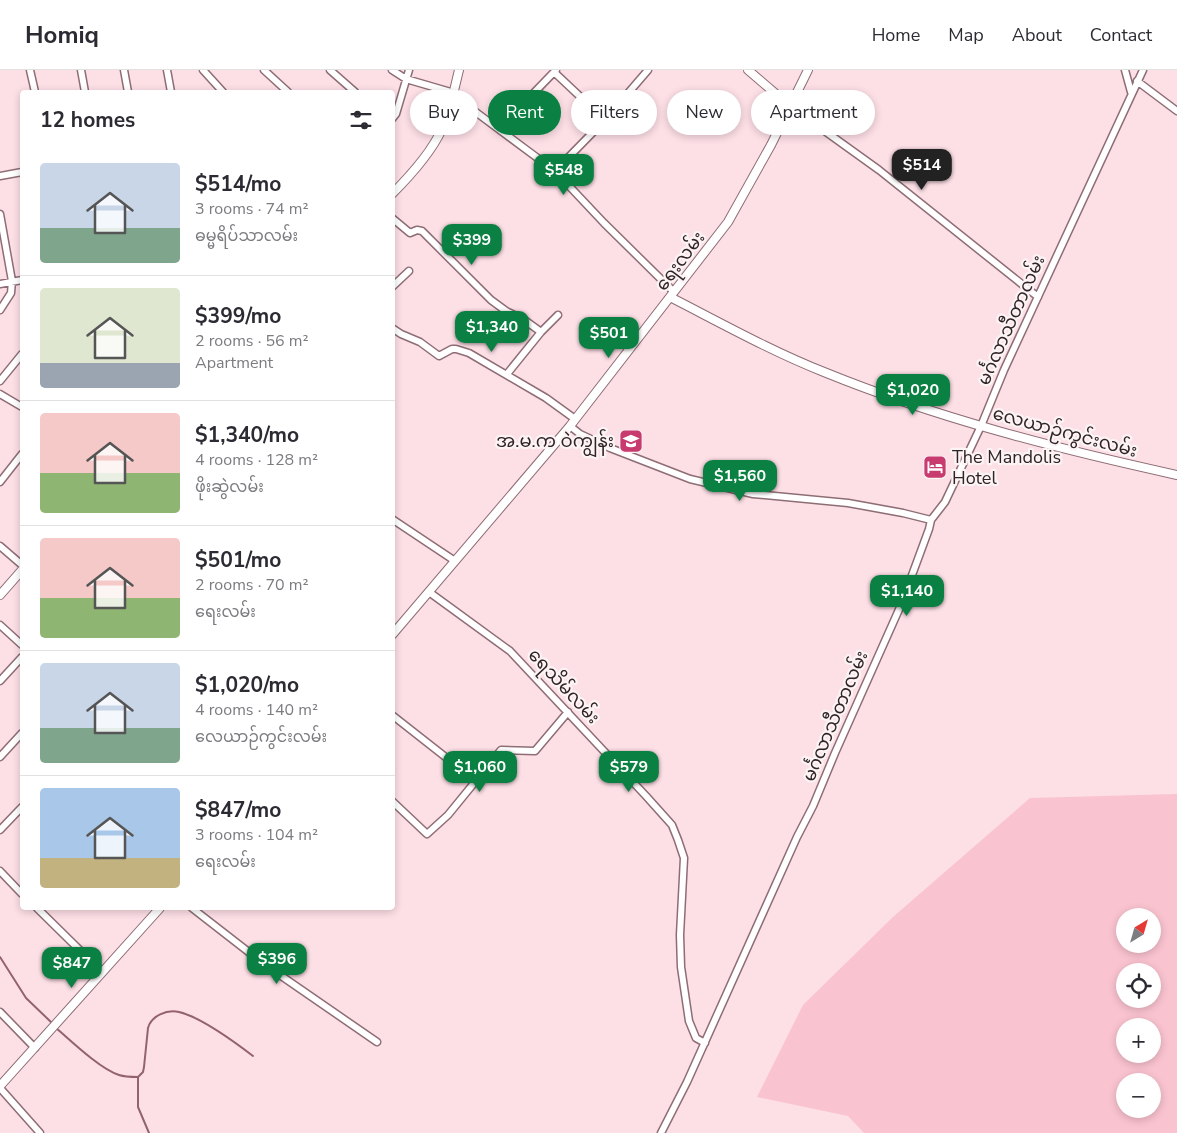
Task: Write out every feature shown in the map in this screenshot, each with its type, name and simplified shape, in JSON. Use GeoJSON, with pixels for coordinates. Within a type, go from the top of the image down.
{"type":"FeatureCollection","features":[{"type":"Feature","properties":{"kind":"street"},"geometry":{"type":"LineString","coordinates":[[30,70],[35,90]]}},
{"type":"Feature","properties":{"kind":"street"},"geometry":{"type":"LineString","coordinates":[[81,70],[86,90]]}},
{"type":"Feature","properties":{"kind":"street"},"geometry":{"type":"LineString","coordinates":[[124,70],[128,90]]}},
{"type":"Feature","properties":{"kind":"street"},"geometry":{"type":"LineString","coordinates":[[167,70],[171,90]]}},
{"type":"Feature","properties":{"kind":"street"},"geometry":{"type":"LineString","coordinates":[[203,70],[221,90]]}},
{"type":"Feature","properties":{"kind":"street"},"geometry":{"type":"LineString","coordinates":[[264,70],[286,90]]}},
{"type":"Feature","properties":{"kind":"street"},"geometry":{"type":"LineString","coordinates":[[330,70],[353,90]]}},
{"type":"Feature","properties":{"kind":"street"},"geometry":{"type":"LineString","coordinates":[[392,70],[406,79],[436,90]]}},
{"type":"Feature","properties":{"kind":"street"},"geometry":{"type":"LineString","coordinates":[[395,110],[409,70]]}},
{"type":"Feature","properties":{"kind":"street"},"geometry":{"type":"LineString","coordinates":[[454,90],[459,70]]}},
{"type":"Feature","properties":{"kind":"street"},"geometry":{"type":"LineString","coordinates":[[631,90],[648,70]]}},
{"type":"Feature","properties":{"kind":"street"},"geometry":{"type":"LineString","coordinates":[[748,70],[771,90]]}},
{"type":"Feature","properties":{"kind":"street","name":"ရေးလမ်း"},"geometry":{"type":"LineString","coordinates":[[798,90],[808,70]]}},
{"type":"Feature","properties":{"kind":"street"},"geometry":{"type":"LineString","coordinates":[[1125,70],[1131,92]]}},
{"type":"Feature","properties":{"kind":"street","name":"မင်္ဂလာသီတာလမ်း"},"geometry":{"type":"LineString","coordinates":[[661,1133],[705,1043],[797,837],[813,806],[834,753],[901,605],[931,520],[945,502],[981,426],[1004,370],[1131,92],[1143,70]]}},
{"type":"Feature","properties":{"kind":"street"},"geometry":{"type":"LineString","coordinates":[[536,90],[555,71],[574,90]]}},
{"type":"Feature","properties":{"kind":"street"},"geometry":{"type":"LineString","coordinates":[[1137,81],[1177,111]]}},
{"type":"Feature","properties":{"kind":"street"},"geometry":{"type":"LineString","coordinates":[[395,191],[406,180],[438,135]]}},
{"type":"Feature","properties":{"kind":"street"},"geometry":{"type":"LineString","coordinates":[[506,135],[555,171],[672,295]]}},
{"type":"Feature","properties":{"kind":"street"},"geometry":{"type":"LineString","coordinates":[[555,171],[590,135]]}},
{"type":"Feature","properties":{"kind":"street","name":"ရေးလမ်း"},"geometry":{"type":"LineString","coordinates":[[395,632],[570,426],[728,222],[776,135]]}},
{"type":"Feature","properties":{"kind":"street"},"geometry":{"type":"LineString","coordinates":[[830,135],[879,170],[1038,297]]}},
{"type":"Feature","properties":{"kind":"street"},"geometry":{"type":"LineString","coordinates":[[0,176],[20,172]]}},
{"type":"Feature","properties":{"kind":"street"},"geometry":{"type":"LineString","coordinates":[[0,214],[1,229],[12,281],[11,293],[0,310]]}},
{"type":"Feature","properties":{"kind":"street"},"geometry":{"type":"LineString","coordinates":[[395,220],[410,233],[417,230],[422,231],[491,300],[506,311],[523,319],[540,332]]}},
{"type":"Feature","properties":{"kind":"street"},"geometry":{"type":"LineString","coordinates":[[395,284],[409,271]]}},
{"type":"Feature","properties":{"kind":"street"},"geometry":{"type":"LineString","coordinates":[[0,284],[20,280]]}},
{"type":"Feature","properties":{"kind":"street","name":"လေယာဉ်ကွင်းလမ်း"},"geometry":{"type":"LineString","coordinates":[[672,295],[786,356],[910,403],[981,426],[1177,475]]}},
{"type":"Feature","properties":{"kind":"street"},"geometry":{"type":"LineString","coordinates":[[507,374],[540,332],[558,315]]}},
{"type":"Feature","properties":{"kind":"street"},"geometry":{"type":"LineString","coordinates":[[395,330],[420,342],[439,356],[452,349],[460,349],[507,374],[546,398],[575,419]]}},
{"type":"Feature","properties":{"kind":"street"},"geometry":{"type":"LineString","coordinates":[[0,382],[20,357]]}},
{"type":"Feature","properties":{"kind":"street"},"geometry":{"type":"LineString","coordinates":[[0,394],[20,406]]}},
{"type":"Feature","properties":{"kind":"street"},"geometry":{"type":"LineString","coordinates":[[570,426],[580,434],[610,448],[690,479],[753,494],[848,503],[931,520]]}},
{"type":"Feature","properties":{"kind":"street"},"geometry":{"type":"LineString","coordinates":[[0,482],[20,457]]}},
{"type":"Feature","properties":{"kind":"street"},"geometry":{"type":"LineString","coordinates":[[395,521],[455,562]]}},
{"type":"Feature","properties":{"kind":"street"},"geometry":{"type":"LineString","coordinates":[[0,546],[20,563]]}},
{"type":"Feature","properties":{"kind":"street"},"geometry":{"type":"LineString","coordinates":[[0,595],[20,572]]}},
{"type":"Feature","properties":{"kind":"street","name":"ရေသိမ်လမ်း"},"geometry":{"type":"LineString","coordinates":[[429,592],[510,651],[672,826],[684,858],[680,935],[681,967],[688,1021],[696,1038],[705,1043]]}},
{"type":"Feature","properties":{"kind":"street"},"geometry":{"type":"LineString","coordinates":[[0,625],[20,643]]}},
{"type":"Feature","properties":{"kind":"street"},"geometry":{"type":"LineString","coordinates":[[0,680],[20,659]]}},
{"type":"Feature","properties":{"kind":"street"},"geometry":{"type":"LineString","coordinates":[[395,804],[427,834],[448,815],[501,750],[535,751],[568,712]]}},
{"type":"Feature","properties":{"kind":"street"},"geometry":{"type":"LineString","coordinates":[[395,717],[476,781]]}},
{"type":"Feature","properties":{"kind":"street"},"geometry":{"type":"LineString","coordinates":[[0,757],[20,735]]}},
{"type":"Feature","properties":{"kind":"street"},"geometry":{"type":"LineString","coordinates":[[0,830],[20,809]]}},
{"type":"Feature","properties":{"kind":"street"},"geometry":{"type":"LineString","coordinates":[[0,871],[20,892]]}},
{"type":"Feature","properties":{"kind":"street"},"geometry":{"type":"LineString","coordinates":[[38,910],[102,972]]}},
{"type":"Feature","properties":{"kind":"street"},"geometry":{"type":"LineString","coordinates":[[40,1133],[0,1087],[158,910]]}},
{"type":"Feature","properties":{"kind":"street"},"geometry":{"type":"LineString","coordinates":[[195,910],[264,964],[377,1042]]}},
{"type":"Feature","properties":{"kind":"street"},"geometry":{"type":"LineString","coordinates":[[0,1012],[35,1048]]}},
{"type":"Feature","properties":{"kind":"shaded area"},"geometry":{"type":"Polygon","coordinates":[[[1177,794],[1177,1133],[864,1133],[848,1116],[757,1097],[803,1005],[893,917],[1030,798],[1177,794]]]}},
{"type":"Feature","properties":{"kind":"waterway"},"geometry":{"type":"LineString","coordinates":[[0,957],[26,998],[52,1023]]}},
{"type":"Feature","properties":{"kind":"waterway"},"geometry":{"type":"LineString","coordinates":[[149,1133],[138,1107],[138,1077],[143,1072],[148,1028],[152,1020],[160,1014],[174,1011],[197,1019],[218,1031],[253,1056]]}},
{"type":"Feature","properties":{"kind":"waterway"},"geometry":{"type":"LineString","coordinates":[[55,1027],[86,1054],[111,1072],[126,1077],[138,1077]]}},
{"type":"Feature","properties":{"kind":"place","name":"အ.မ.က ဝဲကျွန်း"},"geometry":{"type":"Point","coordinates":[631,441]}},
{"type":"Feature","properties":{"kind":"place","name":"The Mandolis Hotel"},"geometry":{"type":"Point","coordinates":[935,467]}}]}
